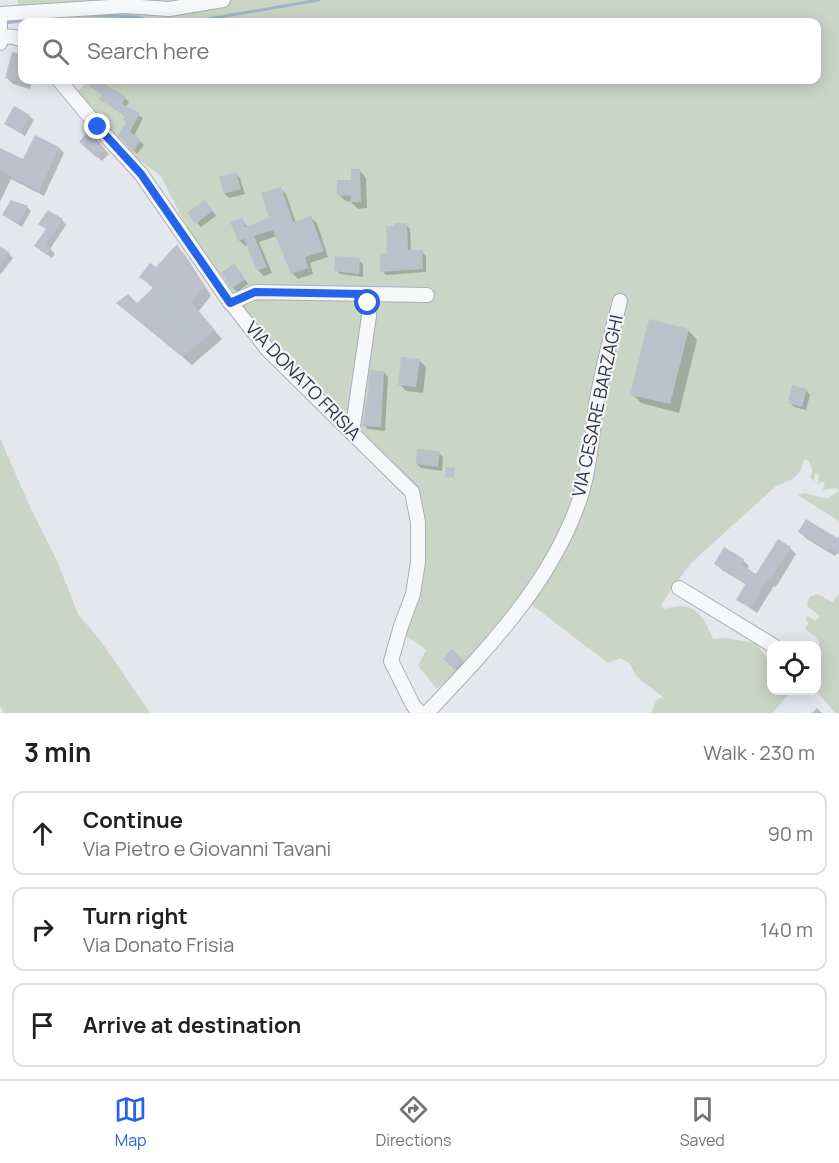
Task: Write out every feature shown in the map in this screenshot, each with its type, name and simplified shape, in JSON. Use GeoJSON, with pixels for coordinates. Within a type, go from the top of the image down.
{"type":"FeatureCollection","features":[{"type":"Feature","properties":{"kind":"street"},"geometry":{"type":"LineString","coordinates":[[0,43],[0,15],[125,6],[169,9],[223,0]]}},
{"type":"Feature","properties":{"kind":"street"},"geometry":{"type":"LineString","coordinates":[[0,36],[18,38]]}},
{"type":"Feature","properties":{"kind":"street","name":"VIA DONATO FRISIA"},"geometry":{"type":"LineString","coordinates":[[62,84],[141,174],[230,303],[268,350],[412,492],[418,522],[418,562],[413,594],[391,661],[413,705],[420,713]]}},
{"type":"Feature","properties":{"kind":"street"},"geometry":{"type":"LineString","coordinates":[[230,303],[255,292],[427,295]]}},
{"type":"Feature","properties":{"kind":"street"},"geometry":{"type":"LineString","coordinates":[[352,433],[369,316],[368,303],[364,294]]}},
{"type":"Feature","properties":{"kind":"street","name":"VIA CESARE BARZAGHI"},"geometry":{"type":"LineString","coordinates":[[427,713],[489,647],[520,608],[566,535],[586,479],[591,457],[598,395],[620,301]]}},
{"type":"Feature","properties":{"kind":"street"},"geometry":{"type":"LineString","coordinates":[[679,588],[767,641]]}},
{"type":"Feature","properties":{"kind":"green space"},"geometry":{"type":"Polygon","coordinates":[[[18,0],[839,0],[839,491],[836,488],[823,490],[825,481],[818,484],[819,475],[815,474],[814,482],[810,477],[812,470],[809,461],[804,459],[801,470],[795,477],[776,486],[690,564],[661,605],[665,609],[690,608],[701,617],[713,639],[727,638],[755,643],[767,658],[767,695],[787,695],[773,713],[651,713],[657,699],[663,697],[637,677],[629,663],[621,658],[608,663],[524,599],[488,643],[437,689],[418,666],[426,650],[404,634],[419,589],[425,524],[415,483],[403,477],[248,323],[191,236],[161,176],[112,140],[77,96],[85,84],[821,84],[821,18],[50,18],[12,8],[18,4],[18,0]]]}},
{"type":"Feature","properties":{"kind":"green space"},"geometry":{"type":"Polygon","coordinates":[[[0,438],[58,563],[78,614],[100,640],[150,713],[4,713],[0,706],[0,438]]]}},
{"type":"Feature","properties":{"kind":"green space"},"geometry":{"type":"Polygon","coordinates":[[[839,491],[839,521],[798,495],[805,493],[826,499],[839,491]]]}},
{"type":"Feature","properties":{"kind":"green space"},"geometry":{"type":"Polygon","coordinates":[[[817,594],[833,602],[839,594],[839,713],[835,713],[820,695],[821,641],[805,629],[808,623],[807,616],[815,621],[820,616],[807,606],[809,597],[817,594]]]}},
{"type":"Feature","properties":{"kind":"building"},"geometry":{"type":"Polygon","coordinates":[[[12,52],[18,53],[18,82],[5,78],[12,52]]]}},
{"type":"Feature","properties":{"kind":"building"},"geometry":{"type":"Polygon","coordinates":[[[91,84],[105,84],[126,97],[122,104],[140,113],[130,132],[141,140],[133,152],[118,135],[127,122],[123,120],[125,116],[99,99],[102,94],[90,86],[91,84]]]}},
{"type":"Feature","properties":{"kind":"building"},"geometry":{"type":"Polygon","coordinates":[[[14,106],[30,115],[20,133],[4,124],[14,106]]]}},
{"type":"Feature","properties":{"kind":"building"},"geometry":{"type":"Polygon","coordinates":[[[89,130],[105,149],[97,158],[79,142],[89,130]]]}},
{"type":"Feature","properties":{"kind":"building"},"geometry":{"type":"Polygon","coordinates":[[[35,135],[59,147],[39,192],[0,170],[0,148],[23,159],[35,135]]]}},
{"type":"Feature","properties":{"kind":"building"},"geometry":{"type":"Polygon","coordinates":[[[351,169],[360,169],[361,202],[350,202],[351,196],[337,195],[337,180],[351,180],[351,169]]]}},
{"type":"Feature","properties":{"kind":"building"},"geometry":{"type":"Polygon","coordinates":[[[236,172],[241,189],[224,194],[219,177],[236,172]]]}},
{"type":"Feature","properties":{"kind":"building"},"geometry":{"type":"Polygon","coordinates":[[[281,187],[293,222],[311,216],[324,251],[305,257],[308,268],[291,274],[273,230],[254,236],[267,267],[257,271],[244,239],[238,241],[230,222],[243,218],[245,227],[269,218],[261,193],[281,187]]]}},
{"type":"Feature","properties":{"kind":"building"},"geometry":{"type":"Polygon","coordinates":[[[11,200],[28,206],[18,224],[2,215],[11,200]]]}},
{"type":"Feature","properties":{"kind":"building"},"geometry":{"type":"Polygon","coordinates":[[[205,200],[213,211],[195,224],[187,213],[205,200]]]}},
{"type":"Feature","properties":{"kind":"building"},"geometry":{"type":"Polygon","coordinates":[[[48,210],[63,219],[46,244],[52,248],[47,255],[34,246],[46,229],[38,224],[48,210]]]}},
{"type":"Feature","properties":{"kind":"building"},"geometry":{"type":"Polygon","coordinates":[[[394,223],[407,223],[408,250],[422,250],[423,269],[380,272],[380,254],[387,253],[386,226],[394,226],[394,223]]]}},
{"type":"Feature","properties":{"kind":"building"},"geometry":{"type":"Polygon","coordinates":[[[177,244],[204,287],[191,302],[215,330],[183,357],[116,303],[128,294],[137,303],[154,287],[139,277],[150,263],[156,267],[177,244]]]}},
{"type":"Feature","properties":{"kind":"building"},"geometry":{"type":"Polygon","coordinates":[[[0,246],[10,253],[0,266],[0,246]]]}},
{"type":"Feature","properties":{"kind":"building"},"geometry":{"type":"Polygon","coordinates":[[[335,256],[360,258],[359,274],[334,271],[335,256]]]}},
{"type":"Feature","properties":{"kind":"building"},"geometry":{"type":"Polygon","coordinates":[[[234,263],[245,279],[232,289],[221,273],[234,263]]]}},
{"type":"Feature","properties":{"kind":"building"},"geometry":{"type":"Polygon","coordinates":[[[649,319],[689,329],[670,404],[630,395],[649,319]]]}},
{"type":"Feature","properties":{"kind":"building"},"geometry":{"type":"Polygon","coordinates":[[[401,357],[420,359],[416,387],[398,385],[401,357]]]}},
{"type":"Feature","properties":{"kind":"building"},"geometry":{"type":"Polygon","coordinates":[[[370,370],[384,371],[381,427],[362,426],[370,370]]]}},
{"type":"Feature","properties":{"kind":"building"},"geometry":{"type":"Polygon","coordinates":[[[792,385],[807,389],[802,407],[788,403],[792,385]]]}},
{"type":"Feature","properties":{"kind":"building"},"geometry":{"type":"Polygon","coordinates":[[[417,449],[440,451],[438,467],[416,464],[417,449]]]}},
{"type":"Feature","properties":{"kind":"building"},"geometry":{"type":"Polygon","coordinates":[[[446,467],[455,468],[454,478],[445,477],[446,467]]]}},
{"type":"Feature","properties":{"kind":"building"},"geometry":{"type":"Polygon","coordinates":[[[806,519],[839,539],[839,554],[798,532],[806,519]]]}},
{"type":"Feature","properties":{"kind":"building"},"geometry":{"type":"Polygon","coordinates":[[[778,539],[791,547],[770,582],[767,581],[750,608],[736,600],[746,583],[714,564],[724,547],[744,559],[741,564],[756,574],[778,539]]]}},
{"type":"Feature","properties":{"kind":"building"},"geometry":{"type":"Polygon","coordinates":[[[452,649],[464,661],[455,670],[443,659],[452,649]]]}},
{"type":"Feature","properties":{"kind":"waterway"},"geometry":{"type":"LineString","coordinates":[[214,18],[319,0]]}},
{"type":"Feature","properties":{"kind":"waterway"},"geometry":{"type":"LineString","coordinates":[[88,15],[140,18]]}},
{"type":"Feature","properties":{"kind":"waterway"},"geometry":{"type":"LineString","coordinates":[[42,18],[49,17]]}},
{"type":"Feature","properties":{"kind":"waterway"},"geometry":{"type":"LineString","coordinates":[[5,23],[18,21]]}},
{"type":"Feature","properties":{"kind":"route"},"geometry":{"type":"LineString","coordinates":[[98,127],[141,174],[230,303],[255,292],[364,294],[368,303]]}}]}
